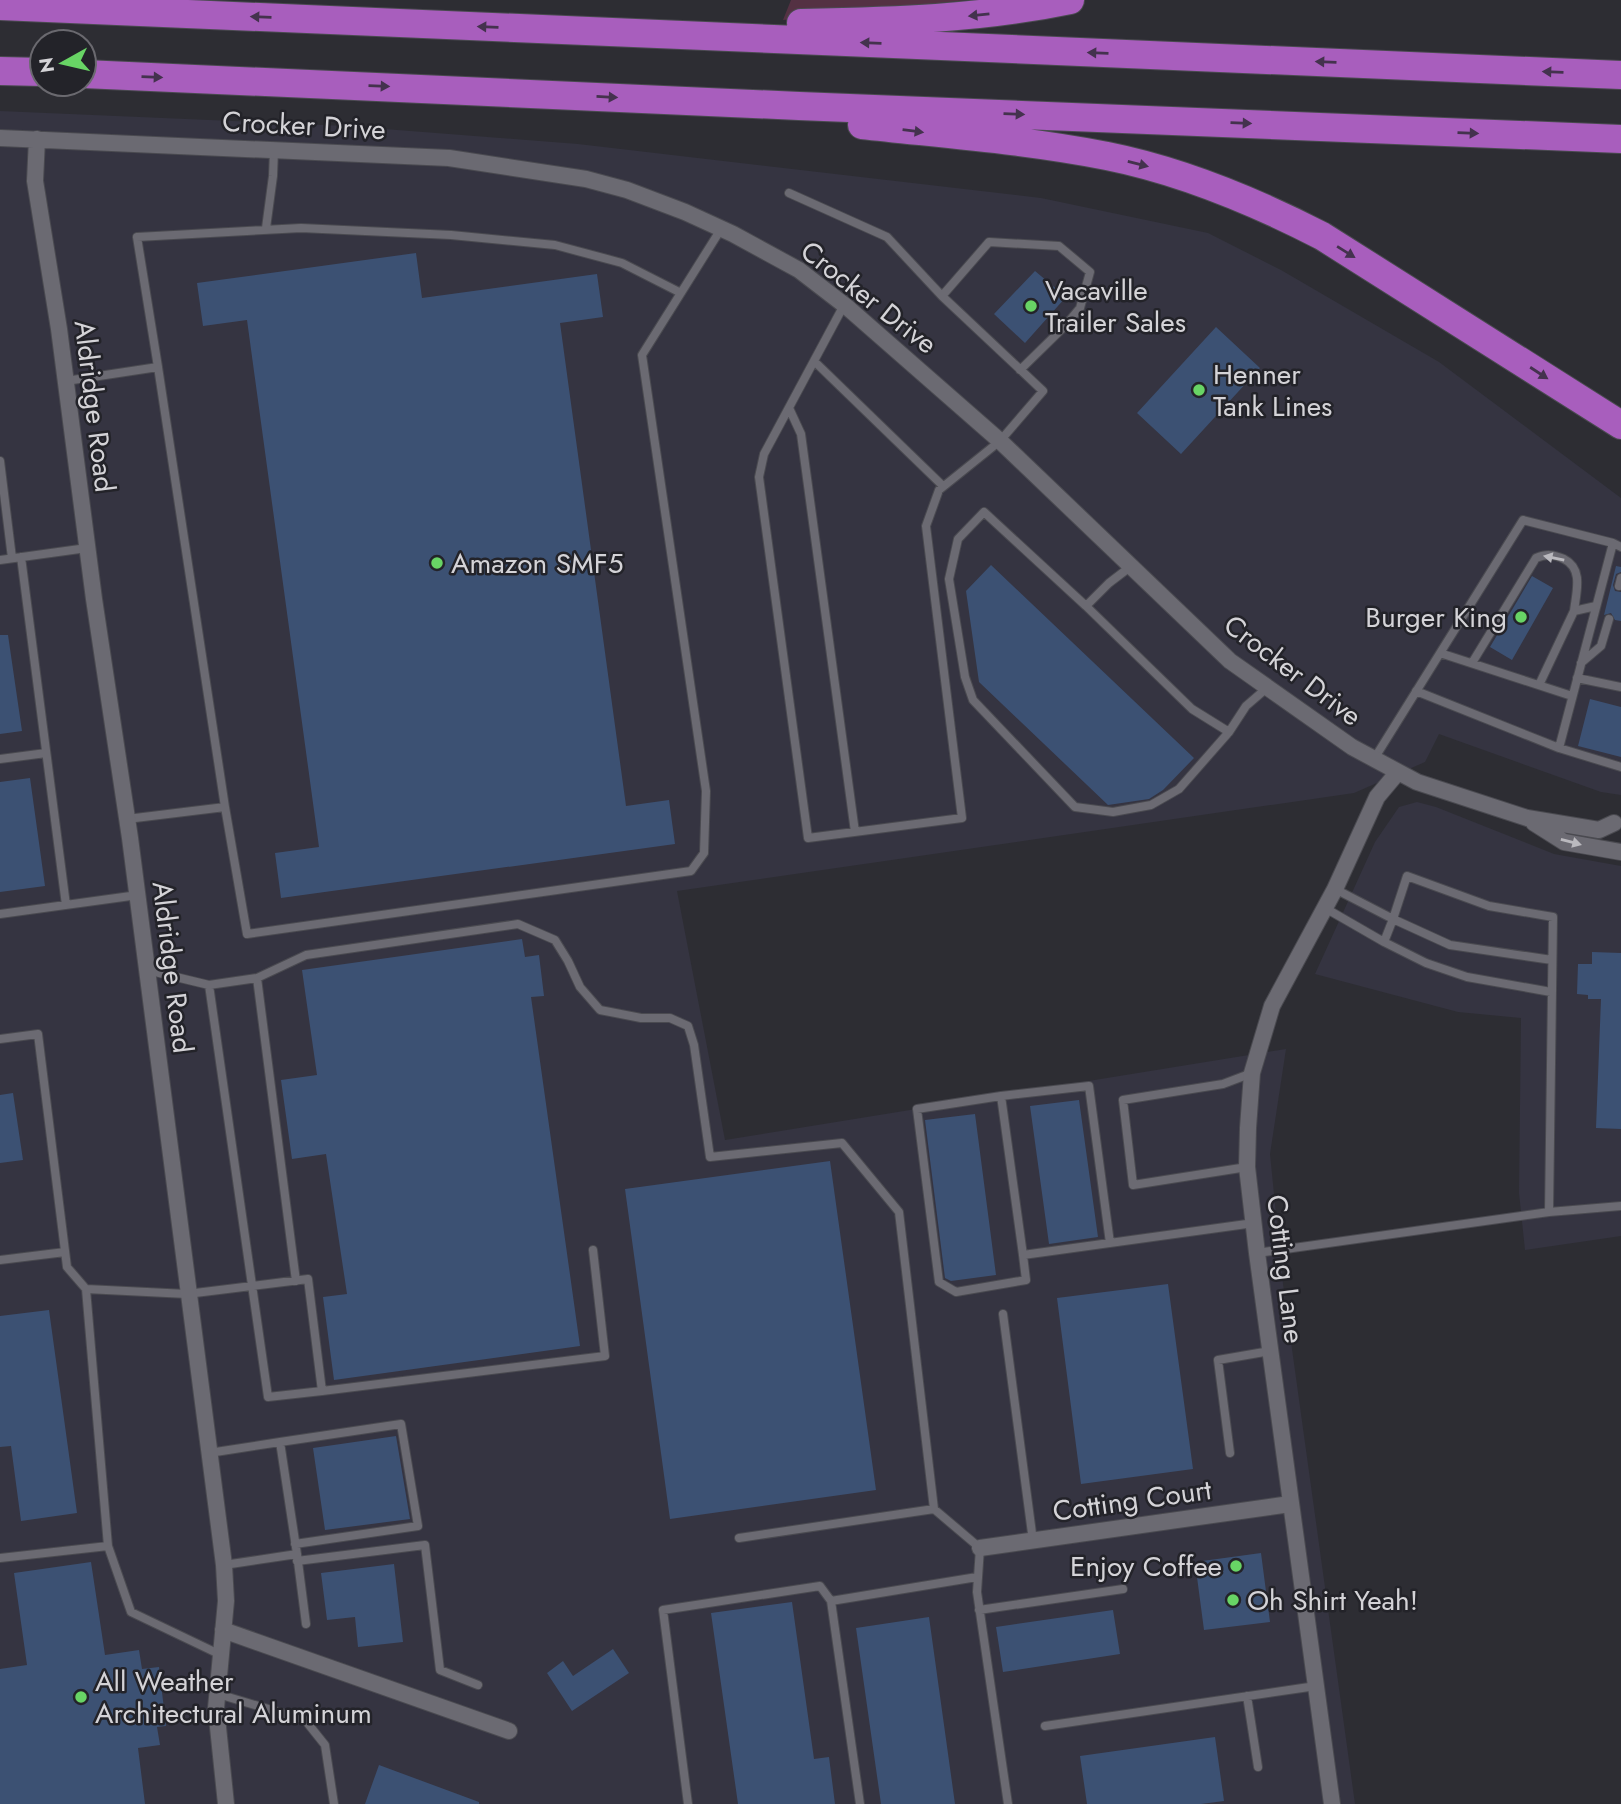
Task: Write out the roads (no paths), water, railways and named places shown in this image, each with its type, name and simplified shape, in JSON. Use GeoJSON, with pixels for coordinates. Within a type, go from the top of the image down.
{"type":"FeatureCollection","features":[{"type":"Feature","properties":{"kind":"highway"},"geometry":{"type":"LineString","coordinates":[[556,29],[924,20],[981,16],[1070,0]]}},
{"type":"Feature","properties":{"kind":"highway"},"geometry":{"type":"LineString","coordinates":[[0,6],[1621,75]]}},
{"type":"Feature","properties":{"kind":"highway"},"geometry":{"type":"LineString","coordinates":[[0,71],[28,72]]}},
{"type":"Feature","properties":{"kind":"highway"},"geometry":{"type":"LineString","coordinates":[[98,75],[1621,139]]}},
{"type":"Feature","properties":{"kind":"highway"},"geometry":{"type":"LineString","coordinates":[[799,106],[860,125],[1108,156],[1221,190],[1274,211],[1322,236],[1621,425]]}},
{"type":"Feature","properties":{"kind":"street","name":"Crocker Drive"},"geometry":{"type":"LineString","coordinates":[[0,138],[449,158],[586,179],[627,190],[685,212],[799,270],[844,305],[1000,441],[1230,661],[1352,747],[1417,782],[1527,818],[1563,842],[1621,852]]}},
{"type":"Feature","properties":{"kind":"street","name":"Aldridge Road"},"geometry":{"type":"LineString","coordinates":[[37,139],[35,181],[66,381],[87,548],[138,895],[187,1294],[224,1565],[226,1601],[216,1708],[226,1804]]}},
{"type":"Feature","properties":{"kind":"street","name":"Cotting Lane"},"geometry":{"type":"LineString","coordinates":[[1332,1804],[1247,1167],[1252,1073],[1272,1006],[1335,889],[1377,797],[1398,772]]}},
{"type":"Feature","properties":{"kind":"street","name":"Crocker Drive"},"geometry":{"type":"LineString","coordinates":[[1527,818],[1556,815],[1617,824]]}},
{"type":"Feature","properties":{"kind":"street","name":"Cotting Court"},"geometry":{"type":"LineString","coordinates":[[980,1548],[1290,1504]]}},
{"type":"Feature","properties":{"kind":"street"},"geometry":{"type":"LineString","coordinates":[[223,1630],[509,1731]]}},
{"type":"Feature","properties":{"kind":"lane"},"geometry":{"type":"LineString","coordinates":[[266,228],[274,150]]}},
{"type":"Feature","properties":{"kind":"lane"},"geometry":{"type":"LineString","coordinates":[[789,193],[887,237],[942,296],[1043,391],[1000,441],[939,490],[926,526],[962,818],[808,838],[759,477],[764,454],[844,305]]}},
{"type":"Feature","properties":{"kind":"lane"},"geometry":{"type":"LineString","coordinates":[[681,293],[622,263],[555,245],[451,235],[266,228],[137,237],[247,934],[691,871],[704,853],[706,791],[642,355],[681,293],[721,229]]}},
{"type":"Feature","properties":{"kind":"lane"},"geometry":{"type":"LineString","coordinates":[[942,296],[989,242],[1059,246],[1090,272],[1080,308],[1020,370]]}},
{"type":"Feature","properties":{"kind":"lane"},"geometry":{"type":"LineString","coordinates":[[814,361],[943,486]]}},
{"type":"Feature","properties":{"kind":"lane"},"geometry":{"type":"LineString","coordinates":[[66,381],[158,367]]}},
{"type":"Feature","properties":{"kind":"lane"},"geometry":{"type":"LineString","coordinates":[[789,408],[802,434],[855,832]]}},
{"type":"Feature","properties":{"kind":"lane"},"geometry":{"type":"LineString","coordinates":[[0,461],[46,753],[66,905]]}},
{"type":"Feature","properties":{"kind":"lane"},"geometry":{"type":"LineString","coordinates":[[1229,732],[1192,709],[984,512],[958,539],[949,579],[965,677],[973,700],[1075,807],[1113,812],[1151,805],[1179,789],[1229,732],[1246,706],[1268,687]]}},
{"type":"Feature","properties":{"kind":"lane"},"geometry":{"type":"LineString","coordinates":[[1374,758],[1523,520],[1617,545],[1596,606],[1559,748]]}},
{"type":"Feature","properties":{"kind":"lane"},"geometry":{"type":"LineString","coordinates":[[0,560],[87,548]]}},
{"type":"Feature","properties":{"kind":"lane"},"geometry":{"type":"LineString","coordinates":[[1472,663],[1536,558],[1551,555],[1572,564],[1577,573],[1574,611],[1539,685]]}},
{"type":"Feature","properties":{"kind":"lane"},"geometry":{"type":"LineString","coordinates":[[1086,606],[1130,567]]}},
{"type":"Feature","properties":{"kind":"lane"},"geometry":{"type":"LineString","coordinates":[[1574,611],[1596,606]]}},
{"type":"Feature","properties":{"kind":"lane"},"geometry":{"type":"LineString","coordinates":[[1581,663],[1601,646],[1609,619]]}},
{"type":"Feature","properties":{"kind":"lane"},"geometry":{"type":"LineString","coordinates":[[1440,653],[1572,696]]}},
{"type":"Feature","properties":{"kind":"lane"},"geometry":{"type":"LineString","coordinates":[[1577,678],[1621,687]]}},
{"type":"Feature","properties":{"kind":"lane"},"geometry":{"type":"LineString","coordinates":[[1416,691],[1559,748],[1621,766]]}},
{"type":"Feature","properties":{"kind":"lane"},"geometry":{"type":"LineString","coordinates":[[0,759],[46,753]]}},
{"type":"Feature","properties":{"kind":"lane"},"geometry":{"type":"LineString","coordinates":[[127,819],[225,807]]}},
{"type":"Feature","properties":{"kind":"lane"},"geometry":{"type":"LineString","coordinates":[[1384,942],[1407,876],[1489,906],[1553,917],[1549,1212]]}},
{"type":"Feature","properties":{"kind":"lane"},"geometry":{"type":"LineString","coordinates":[[1335,889],[1450,945],[1552,960]]}},
{"type":"Feature","properties":{"kind":"lane"},"geometry":{"type":"LineString","coordinates":[[0,914],[138,895]]}},
{"type":"Feature","properties":{"kind":"lane"},"geometry":{"type":"LineString","coordinates":[[1325,908],[1426,963],[1467,977],[1551,992]]}},
{"type":"Feature","properties":{"kind":"lane"},"geometry":{"type":"LineString","coordinates":[[147,970],[209,985],[257,978],[306,955],[518,925],[555,940],[580,987],[600,1010],[641,1018],[670,1018],[688,1026],[694,1045],[710,1157],[842,1143],[899,1212],[934,1509],[980,1548],[979,1610],[1008,1804]]}},
{"type":"Feature","properties":{"kind":"lane"},"geometry":{"type":"LineString","coordinates":[[257,978],[296,1281]]}},
{"type":"Feature","properties":{"kind":"lane"},"geometry":{"type":"LineString","coordinates":[[209,985],[268,1397],[605,1356],[593,1251]]}},
{"type":"Feature","properties":{"kind":"lane"},"geometry":{"type":"LineString","coordinates":[[0,1039],[38,1034],[67,1267],[86,1289],[108,1546],[131,1612],[221,1655]]}},
{"type":"Feature","properties":{"kind":"lane"},"geometry":{"type":"LineString","coordinates":[[1247,1167],[1133,1185],[1123,1100],[1223,1084],[1252,1073]]}},
{"type":"Feature","properties":{"kind":"lane"},"geometry":{"type":"LineString","coordinates":[[1001,1096],[1026,1280],[956,1293],[940,1282],[917,1109],[1001,1096],[1088,1086],[1110,1243]]}},
{"type":"Feature","properties":{"kind":"lane"},"geometry":{"type":"LineString","coordinates":[[1257,1253],[1549,1212],[1621,1206]]}},
{"type":"Feature","properties":{"kind":"lane"},"geometry":{"type":"LineString","coordinates":[[1023,1255],[1254,1223]]}},
{"type":"Feature","properties":{"kind":"lane"},"geometry":{"type":"LineString","coordinates":[[0,1260],[65,1252]]}},
{"type":"Feature","properties":{"kind":"lane"},"geometry":{"type":"LineString","coordinates":[[86,1289],[187,1294],[308,1279],[321,1391]]}},
{"type":"Feature","properties":{"kind":"lane"},"geometry":{"type":"LineString","coordinates":[[1003,1314],[1033,1541]]}},
{"type":"Feature","properties":{"kind":"lane"},"geometry":{"type":"LineString","coordinates":[[1230,1453],[1218,1360],[1270,1351]]}},
{"type":"Feature","properties":{"kind":"lane"},"geometry":{"type":"LineString","coordinates":[[209,1453],[401,1424],[418,1526],[295,1544]]}},
{"type":"Feature","properties":{"kind":"lane"},"geometry":{"type":"LineString","coordinates":[[280,1442],[306,1624]]}},
{"type":"Feature","properties":{"kind":"lane"},"geometry":{"type":"LineString","coordinates":[[739,1538],[934,1509]]}},
{"type":"Feature","properties":{"kind":"lane"},"geometry":{"type":"LineString","coordinates":[[224,1565],[425,1545],[440,1670],[478,1685]]}},
{"type":"Feature","properties":{"kind":"lane"},"geometry":{"type":"LineString","coordinates":[[0,1558],[108,1546]]}},
{"type":"Feature","properties":{"kind":"lane"},"geometry":{"type":"LineString","coordinates":[[831,1601],[978,1577]]}},
{"type":"Feature","properties":{"kind":"lane"},"geometry":{"type":"LineString","coordinates":[[688,1804],[663,1610],[820,1586],[831,1601],[860,1804]]}},
{"type":"Feature","properties":{"kind":"lane"},"geometry":{"type":"LineString","coordinates":[[979,1610],[1123,1589]]}},
{"type":"Feature","properties":{"kind":"lane"},"geometry":{"type":"LineString","coordinates":[[1045,1726],[1316,1686]]}},
{"type":"Feature","properties":{"kind":"lane"},"geometry":{"type":"LineString","coordinates":[[218,1693],[304,1720],[325,1745],[334,1804]]}},
{"type":"Feature","properties":{"kind":"lane"},"geometry":{"type":"LineString","coordinates":[[1247,1696],[1258,1767]]}},
{"type":"Feature","properties":{"kind":"place","name":"Vacaville Trailer Sales"},"geometry":{"type":"Point","coordinates":[1031,306]}},
{"type":"Feature","properties":{"kind":"place","name":"Henner Tank Lines"},"geometry":{"type":"Point","coordinates":[1199,390]}},
{"type":"Feature","properties":{"kind":"place","name":"Amazon SMF5"},"geometry":{"type":"Point","coordinates":[437,563]}},
{"type":"Feature","properties":{"kind":"place","name":"Burger King"},"geometry":{"type":"Point","coordinates":[1521,617]}},
{"type":"Feature","properties":{"kind":"place","name":"Enjoy Coffee"},"geometry":{"type":"Point","coordinates":[1236,1566]}},
{"type":"Feature","properties":{"kind":"place","name":"Oh Shirt Yeah!"},"geometry":{"type":"Point","coordinates":[1233,1600]}},
{"type":"Feature","properties":{"kind":"place","name":"All Weather Architectural Aluminum"},"geometry":{"type":"Point","coordinates":[81,1697]}}]}
